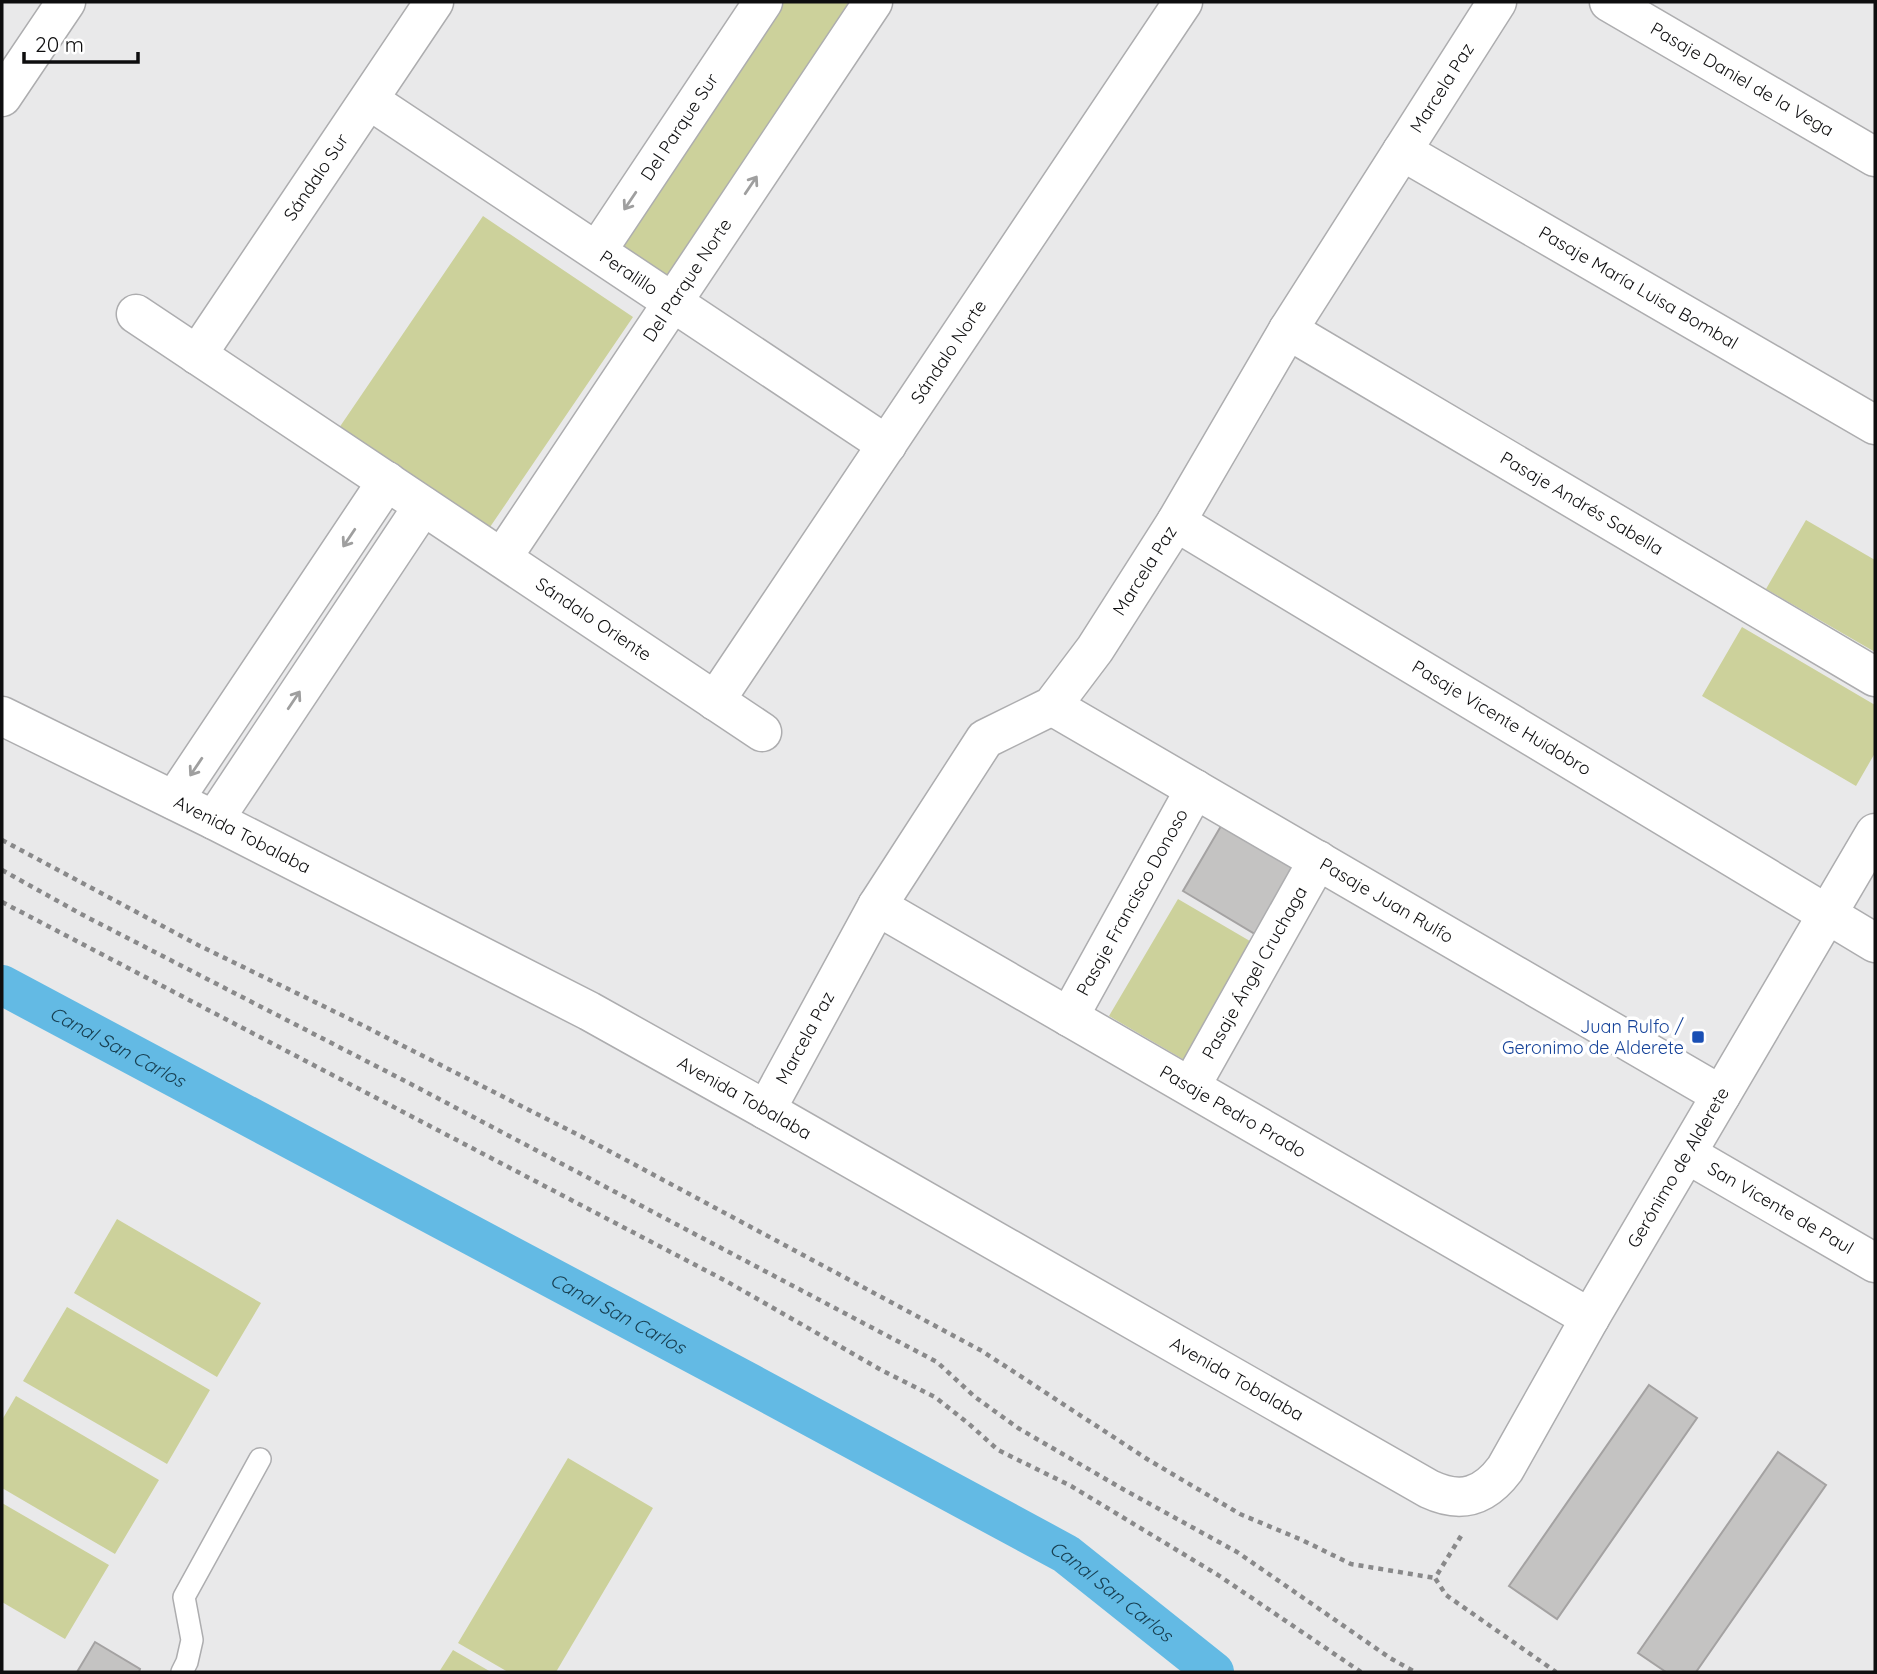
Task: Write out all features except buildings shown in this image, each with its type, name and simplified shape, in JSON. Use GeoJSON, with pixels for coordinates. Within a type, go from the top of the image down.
{"type":"FeatureCollection","features":[{"type":"Feature","properties":{"kind":"street"},"geometry":{"type":"LineString","coordinates":[[2,97],[66,2]]}},
{"type":"Feature","properties":{"kind":"street","name":"Sándalo Sur"},"geometry":{"type":"LineString","coordinates":[[197,355],[434,2]]}},
{"type":"Feature","properties":{"kind":"street","name":"Del Parque Sur"},"geometry":{"type":"LineString","coordinates":[[597,251],[763,2]]}},
{"type":"Feature","properties":{"kind":"street","name":"Del Parque Norte"},"geometry":{"type":"LineString","coordinates":[[502,558],[873,2]]}},
{"type":"Feature","properties":{"kind":"street","name":"Sándalo Norte"},"geometry":{"type":"LineString","coordinates":[[716,701],[1183,2]]}},
{"type":"Feature","properties":{"kind":"street","name":"Marcela Paz"},"geometry":{"type":"LineString","coordinates":[[766,1110],[877,906],[985,739],[1052,706],[1096,649],[1176,522],[1288,330],[1497,2]]}},
{"type":"Feature","properties":{"kind":"street","name":"Pasaje Daniel de la Vega"},"geometry":{"type":"LineString","coordinates":[[1609,2],[1875,157]]}},
{"type":"Feature","properties":{"kind":"street","name":"Peralillo"},"geometry":{"type":"LineString","coordinates":[[369,100],[887,445]]}},
{"type":"Feature","properties":{"kind":"street","name":"Pasaje María Luisa Bombal"},"geometry":{"type":"LineString","coordinates":[[1402,151],[1875,425]]}},
{"type":"Feature","properties":{"kind":"street","name":"Sándalo Oriente"},"geometry":{"type":"LineString","coordinates":[[136,314],[762,732]]}},
{"type":"Feature","properties":{"kind":"street","name":"Pasaje Andrés Sabella"},"geometry":{"type":"LineString","coordinates":[[1288,330],[1875,677]]}},
{"type":"Feature","properties":{"kind":"street"},"geometry":{"type":"LineString","coordinates":[[174,800],[387,481]]}},
{"type":"Feature","properties":{"kind":"street"},"geometry":{"type":"LineString","coordinates":[[214,820],[423,506]]}},
{"type":"Feature","properties":{"kind":"street","name":"Pasaje Vicente Huidobro"},"geometry":{"type":"LineString","coordinates":[[1176,522],[1875,943]]}},
{"type":"Feature","properties":{"kind":"street","name":"Pasaje Juan Rulfo"},"geometry":{"type":"LineString","coordinates":[[1052,706],[1721,1095]]}},
{"type":"Feature","properties":{"kind":"street","name":"Avenida Tobalaba"},"geometry":{"type":"LineString","coordinates":[[2,716],[214,820],[589,1011],[1429,1489],[1443,1495],[1473,1495]]}},
{"type":"Feature","properties":{"kind":"street","name":"Pasaje Francisco Donoso"},"geometry":{"type":"LineString","coordinates":[[1069,1017],[1195,789]]}},
{"type":"Feature","properties":{"kind":"street","name":"Gerónimo de Alderete"},"geometry":{"type":"LineString","coordinates":[[1473,1495],[1496,1481],[1505,1469],[1590,1318],[1875,833]]}},
{"type":"Feature","properties":{"kind":"street","name":"Pasaje Ángel Cruchaga"},"geometry":{"type":"LineString","coordinates":[[1191,1086],[1318,860]]}},
{"type":"Feature","properties":{"kind":"street","name":"Pasaje Pedro Prado"},"geometry":{"type":"LineString","coordinates":[[877,906],[1590,1318]]}},
{"type":"Feature","properties":{"kind":"street","name":"San Vicente de Paul"},"geometry":{"type":"LineString","coordinates":[[1687,1154],[1875,1263]]}},
{"type":"Feature","properties":{"kind":"lane"},"geometry":{"type":"LineString","coordinates":[[182,1672],[192,1640],[184,1597],[260,1459]]}},
{"type":"Feature","properties":{"kind":"path"},"geometry":{"type":"LineString","coordinates":[[2,840],[198,945],[372,1030],[598,1146],[982,1351],[1147,1459],[1240,1514],[1303,1540],[1351,1564],[1436,1577]]}},
{"type":"Feature","properties":{"kind":"path"},"geometry":{"type":"LineString","coordinates":[[2,870],[81,914],[407,1082],[937,1362],[975,1397],[1018,1428],[1237,1552],[1390,1658],[1415,1672]]}},
{"type":"Feature","properties":{"kind":"path"},"geometry":{"type":"LineString","coordinates":[[2,902],[726,1281],[883,1371],[934,1397],[998,1450],[1071,1486],[1207,1568],[1361,1672]]}},
{"type":"Feature","properties":{"kind":"path"},"geometry":{"type":"LineString","coordinates":[[1436,1577],[1464,1532],[1473,1495]]}},
{"type":"Feature","properties":{"kind":"path"},"geometry":{"type":"LineString","coordinates":[[1436,1577],[1446,1594],[1556,1672]]}},
{"type":"Feature","properties":{"kind":"green space"},"geometry":{"type":"Polygon","coordinates":[[[774,2],[861,2],[667,287],[608,247],[774,2]]]}},
{"type":"Feature","properties":{"kind":"green space"},"geometry":{"type":"Polygon","coordinates":[[[483,216],[633,317],[488,530],[339,428],[483,216]]]}},
{"type":"Feature","properties":{"kind":"green space"},"geometry":{"type":"Polygon","coordinates":[[[1806,520],[1875,560],[1875,652],[1766,589],[1806,520]]]}},
{"type":"Feature","properties":{"kind":"green space"},"geometry":{"type":"Polygon","coordinates":[[[1742,627],[1875,705],[1875,753],[1856,786],[1702,696],[1742,627]]]}},
{"type":"Feature","properties":{"kind":"green space"},"geometry":{"type":"Polygon","coordinates":[[[1178,899],[1255,944],[1186,1061],[1109,1016],[1178,899]]]}},
{"type":"Feature","properties":{"kind":"green space"},"geometry":{"type":"Polygon","coordinates":[[[117,1219],[261,1303],[217,1377],[74,1293],[117,1219]]]}},
{"type":"Feature","properties":{"kind":"green space"},"geometry":{"type":"Polygon","coordinates":[[[67,1307],[210,1390],[167,1464],[23,1381],[67,1307]]]}},
{"type":"Feature","properties":{"kind":"green space"},"geometry":{"type":"Polygon","coordinates":[[[16,1396],[159,1480],[115,1554],[2,1488],[2,1420],[16,1396]]]}},
{"type":"Feature","properties":{"kind":"green space"},"geometry":{"type":"Polygon","coordinates":[[[568,1458],[653,1508],[556,1672],[508,1672],[458,1643],[568,1458]]]}},
{"type":"Feature","properties":{"kind":"green space"},"geometry":{"type":"Polygon","coordinates":[[[2,1503],[109,1565],[65,1639],[2,1602],[2,1503]]]}},
{"type":"Feature","properties":{"kind":"green space"},"geometry":{"type":"Polygon","coordinates":[[[453,1650],[491,1672],[439,1672],[453,1650]]]}},
{"type":"Feature","properties":{"kind":"waterway","name":"Canal San Carlos"},"geometry":{"type":"LineString","coordinates":[[2,985],[1066,1554],[1214,1672]]}},
{"type":"Feature","properties":{"kind":"place","name":"Juan Rulfo / Geronimo de Alderete"},"geometry":{"type":"Point","coordinates":[1698,1037]}}]}
